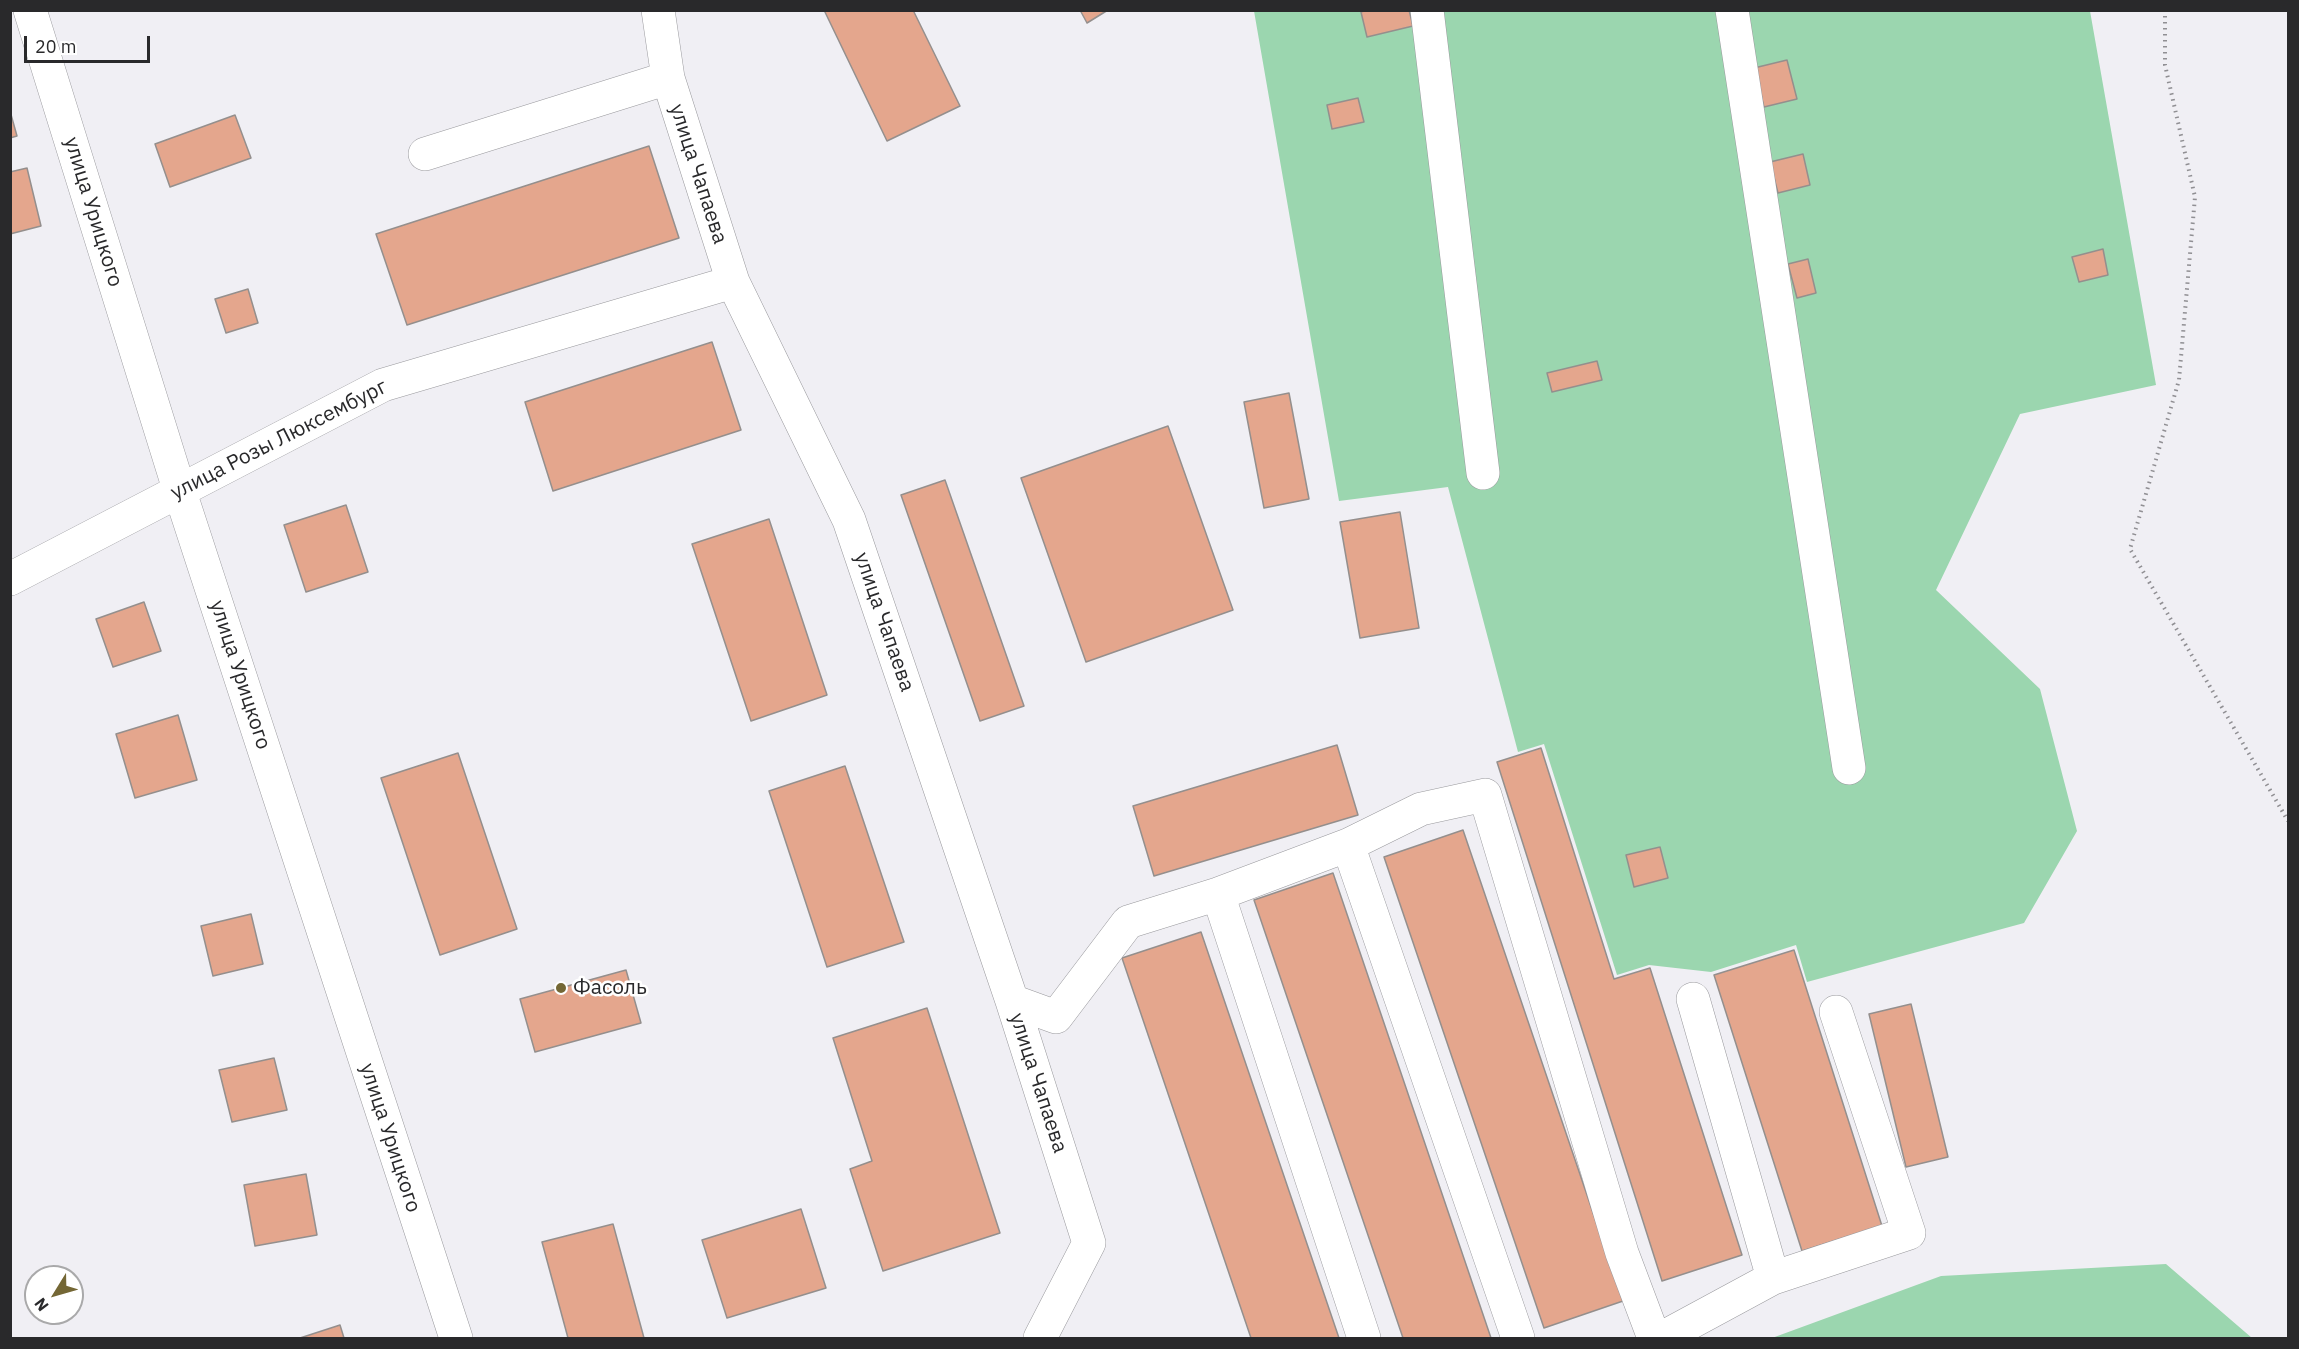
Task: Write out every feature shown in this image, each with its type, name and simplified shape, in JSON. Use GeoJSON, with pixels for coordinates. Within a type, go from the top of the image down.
{"type":"FeatureCollection","features":[{"type":"Feature","properties":{"kind":"street","name":"улица Урицкого"},"geometry":{"type":"LineString","coordinates":[[30,10],[179,489],[456,1338]]}},
{"type":"Feature","properties":{"kind":"street","name":"улица Чапаева"},"geometry":{"type":"LineString","coordinates":[[658,10],[668,78],[733,282],[849,520],[1012,1001],[1089,1243],[1040,1338]]}},
{"type":"Feature","properties":{"kind":"street"},"geometry":{"type":"LineString","coordinates":[[1427,10],[1483,473]]}},
{"type":"Feature","properties":{"kind":"street"},"geometry":{"type":"LineString","coordinates":[[1732,10],[1849,768]]}},
{"type":"Feature","properties":{"kind":"street"},"geometry":{"type":"LineString","coordinates":[[425,154],[668,78]]}},
{"type":"Feature","properties":{"kind":"street","name":"улица Розы Люксембург"},"geometry":{"type":"LineString","coordinates":[[10,579],[179,489],[383,385],[733,282]]}},
{"type":"Feature","properties":{"kind":"street"},"geometry":{"type":"LineString","coordinates":[[1012,1001],[1056,1017],[1128,922],[1218,894],[1348,845],[1421,809],[1485,795],[1622,1253],[1654,1338]]}},
{"type":"Feature","properties":{"kind":"street"},"geometry":{"type":"LineString","coordinates":[[1348,845],[1518,1338]]}},
{"type":"Feature","properties":{"kind":"street"},"geometry":{"type":"LineString","coordinates":[[1218,894],[1364,1338]]}},
{"type":"Feature","properties":{"kind":"street"},"geometry":{"type":"LineString","coordinates":[[1693,999],[1773,1278]]}},
{"type":"Feature","properties":{"kind":"street"},"geometry":{"type":"LineString","coordinates":[[1662,1338],[1773,1278],[1909,1233],[1836,1012]]}},
{"type":"Feature","properties":{"kind":"path"},"geometry":{"type":"LineString","coordinates":[[2165,10],[2165,65],[2195,197],[2179,380],[2130,549],[2236,735],[2289,821]]}},
{"type":"Feature","properties":{"kind":"green space"},"geometry":{"type":"Polygon","coordinates":[[[1254,11],[2090,11],[2156,385],[2020,414],[1936,590],[2040,689],[2077,831],[2024,923],[1807,982],[1796,945],[1711,972],[1649,965],[1617,975],[1544,744],[1518,752],[1448,487],[1339,501],[1254,11]]]}},
{"type":"Feature","properties":{"kind":"green space"},"geometry":{"type":"Polygon","coordinates":[[[2166,1264],[2252,1338],[1772,1338],[1941,1276],[2166,1264]]]}},
{"type":"Feature","properties":{"kind":"building"},"geometry":{"type":"Polygon","coordinates":[[[824,10],[913,10],[960,106],[887,141],[824,10]]]}},
{"type":"Feature","properties":{"kind":"building"},"geometry":{"type":"Polygon","coordinates":[[[1080,10],[1108,10],[1087,23],[1080,10]]]}},
{"type":"Feature","properties":{"kind":"building"},"geometry":{"type":"Polygon","coordinates":[[[1409,10],[1413,26],[1367,37],[1361,12],[1409,10]]]}},
{"type":"Feature","properties":{"kind":"building"},"geometry":{"type":"Polygon","coordinates":[[[1787,60],[1797,99],[1764,107],[1754,68],[1787,60]]]}},
{"type":"Feature","properties":{"kind":"building"},"geometry":{"type":"Polygon","coordinates":[[[1358,98],[1364,122],[1332,129],[1327,105],[1358,98]]]}},
{"type":"Feature","properties":{"kind":"building"},"geometry":{"type":"Polygon","coordinates":[[[10,111],[17,136],[10,138],[10,111]]]}},
{"type":"Feature","properties":{"kind":"building"},"geometry":{"type":"Polygon","coordinates":[[[235,115],[251,158],[170,187],[155,144],[235,115]]]}},
{"type":"Feature","properties":{"kind":"building"},"geometry":{"type":"Polygon","coordinates":[[[649,146],[679,238],[407,325],[376,234],[649,146]]]}},
{"type":"Feature","properties":{"kind":"building"},"geometry":{"type":"Polygon","coordinates":[[[1803,154],[1810,185],[1778,193],[1770,162],[1803,154]]]}},
{"type":"Feature","properties":{"kind":"building"},"geometry":{"type":"Polygon","coordinates":[[[27,168],[41,226],[10,234],[10,172],[27,168]]]}},
{"type":"Feature","properties":{"kind":"building"},"geometry":{"type":"Polygon","coordinates":[[[2103,249],[2108,275],[2079,282],[2072,257],[2103,249]]]}},
{"type":"Feature","properties":{"kind":"building"},"geometry":{"type":"Polygon","coordinates":[[[1808,259],[1816,293],[1797,298],[1788,264],[1808,259]]]}},
{"type":"Feature","properties":{"kind":"building"},"geometry":{"type":"Polygon","coordinates":[[[248,289],[258,323],[226,333],[215,299],[248,289]]]}},
{"type":"Feature","properties":{"kind":"building"},"geometry":{"type":"Polygon","coordinates":[[[712,342],[741,430],[553,491],[525,402],[712,342]]]}},
{"type":"Feature","properties":{"kind":"building"},"geometry":{"type":"Polygon","coordinates":[[[1597,361],[1602,380],[1552,392],[1547,373],[1597,361]]]}},
{"type":"Feature","properties":{"kind":"building"},"geometry":{"type":"Polygon","coordinates":[[[1289,393],[1309,499],[1264,508],[1244,402],[1289,393]]]}},
{"type":"Feature","properties":{"kind":"building"},"geometry":{"type":"Polygon","coordinates":[[[1168,426],[1233,610],[1086,662],[1021,478],[1168,426]]]}},
{"type":"Feature","properties":{"kind":"building"},"geometry":{"type":"Polygon","coordinates":[[[945,480],[1024,706],[980,721],[901,495],[945,480]]]}},
{"type":"Feature","properties":{"kind":"building"},"geometry":{"type":"Polygon","coordinates":[[[346,505],[368,572],[306,592],[284,525],[346,505]]]}},
{"type":"Feature","properties":{"kind":"building"},"geometry":{"type":"Polygon","coordinates":[[[1400,512],[1419,628],[1360,638],[1340,522],[1400,512]]]}},
{"type":"Feature","properties":{"kind":"building"},"geometry":{"type":"Polygon","coordinates":[[[769,519],[827,695],[751,721],[692,544],[769,519]]]}},
{"type":"Feature","properties":{"kind":"building"},"geometry":{"type":"Polygon","coordinates":[[[144,602],[161,651],[113,667],[96,619],[144,602]]]}},
{"type":"Feature","properties":{"kind":"building"},"geometry":{"type":"Polygon","coordinates":[[[178,715],[197,780],[135,798],[116,734],[178,715]]]}},
{"type":"Feature","properties":{"kind":"building"},"geometry":{"type":"Polygon","coordinates":[[[1337,745],[1358,815],[1154,876],[1133,806],[1337,745]]]}},
{"type":"Feature","properties":{"kind":"building"},"geometry":{"type":"Polygon","coordinates":[[[1541,748],[1614,979],[1650,968],[1742,1255],[1662,1281],[1497,762],[1541,748]]]}},
{"type":"Feature","properties":{"kind":"building"},"geometry":{"type":"Polygon","coordinates":[[[458,753],[517,929],[440,955],[381,778],[458,753]]]}},
{"type":"Feature","properties":{"kind":"building"},"geometry":{"type":"Polygon","coordinates":[[[845,766],[904,942],[827,967],[769,791],[845,766]]]}},
{"type":"Feature","properties":{"kind":"building"},"geometry":{"type":"Polygon","coordinates":[[[1463,830],[1623,1301],[1544,1328],[1384,857],[1463,830]]]}},
{"type":"Feature","properties":{"kind":"building"},"geometry":{"type":"Polygon","coordinates":[[[1660,847],[1668,878],[1634,887],[1626,855],[1660,847]]]}},
{"type":"Feature","properties":{"kind":"building"},"geometry":{"type":"Polygon","coordinates":[[[1333,873],[1491,1338],[1403,1338],[1254,900],[1333,873]]]}},
{"type":"Feature","properties":{"kind":"building"},"geometry":{"type":"Polygon","coordinates":[[[251,914],[263,964],[213,976],[201,926],[251,914]]]}},
{"type":"Feature","properties":{"kind":"building"},"geometry":{"type":"Polygon","coordinates":[[[1201,932],[1339,1338],[1251,1338],[1122,958],[1201,932]]]}},
{"type":"Feature","properties":{"kind":"building"},"geometry":{"type":"Polygon","coordinates":[[[1794,950],[1882,1226],[1802,1251],[1714,975],[1794,950]]]}},
{"type":"Feature","properties":{"kind":"building"},"geometry":{"type":"Polygon","coordinates":[[[626,970],[641,1023],[535,1052],[520,999],[626,970]]]}},
{"type":"Feature","properties":{"kind":"building"},"geometry":{"type":"Polygon","coordinates":[[[1911,1004],[1948,1157],[1906,1167],[1869,1014],[1911,1004]]]}},
{"type":"Feature","properties":{"kind":"building"},"geometry":{"type":"Polygon","coordinates":[[[927,1008],[1000,1233],[883,1271],[850,1169],[872,1161],[833,1038],[927,1008]]]}},
{"type":"Feature","properties":{"kind":"building"},"geometry":{"type":"Polygon","coordinates":[[[274,1058],[287,1110],[232,1122],[219,1070],[274,1058]]]}},
{"type":"Feature","properties":{"kind":"building"},"geometry":{"type":"Polygon","coordinates":[[[306,1174],[317,1235],[255,1246],[244,1185],[306,1174]]]}},
{"type":"Feature","properties":{"kind":"building"},"geometry":{"type":"Polygon","coordinates":[[[801,1209],[826,1288],[727,1318],[702,1240],[801,1209]]]}},
{"type":"Feature","properties":{"kind":"building"},"geometry":{"type":"Polygon","coordinates":[[[613,1224],[644,1338],[568,1338],[542,1242],[613,1224]]]}},
{"type":"Feature","properties":{"kind":"building"},"geometry":{"type":"Polygon","coordinates":[[[340,1325],[344,1338],[300,1338],[340,1325]]]}},
{"type":"Feature","properties":{"kind":"place","name":"Фасоль"},"geometry":{"type":"Point","coordinates":[561,988]}}]}
